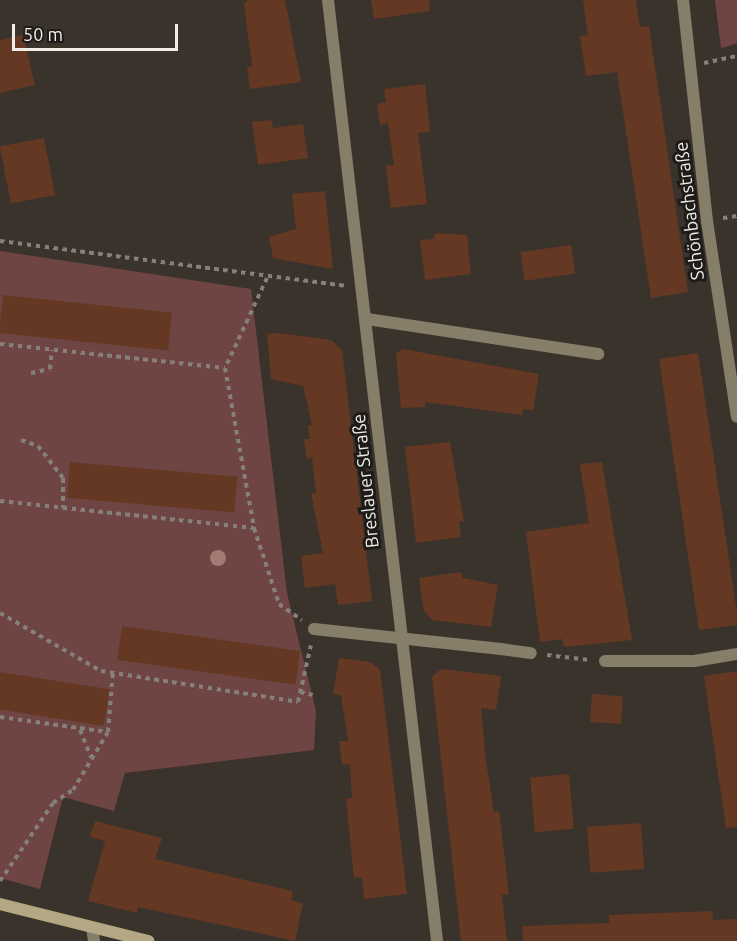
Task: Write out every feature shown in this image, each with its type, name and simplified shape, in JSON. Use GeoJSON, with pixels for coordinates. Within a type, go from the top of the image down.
{"type":"FeatureCollection","features":[{"type":"Feature","properties":{"kind":"main road"},"geometry":{"type":"LineString","coordinates":[[0,904],[93,935],[148,941]]}},
{"type":"Feature","properties":{"kind":"street","name":"Breslauer Straße"},"geometry":{"type":"LineString","coordinates":[[328,0],[364,287],[400,640],[437,941]]}},
{"type":"Feature","properties":{"kind":"street","name":"Schönbachstraße"},"geometry":{"type":"LineString","coordinates":[[683,0],[692,64],[707,221],[737,417]]}},
{"type":"Feature","properties":{"kind":"street"},"geometry":{"type":"LineString","coordinates":[[367,319],[598,354]]}},
{"type":"Feature","properties":{"kind":"street"},"geometry":{"type":"LineString","coordinates":[[314,629],[531,653]]}},
{"type":"Feature","properties":{"kind":"street"},"geometry":{"type":"LineString","coordinates":[[605,661],[694,661],[737,654]]}},
{"type":"Feature","properties":{"kind":"path"},"geometry":{"type":"LineString","coordinates":[[692,64],[737,56]]}},
{"type":"Feature","properties":{"kind":"path"},"geometry":{"type":"LineString","coordinates":[[0,241],[267,278],[364,287]]}},
{"type":"Feature","properties":{"kind":"path"},"geometry":{"type":"LineString","coordinates":[[0,613],[100,671],[298,702],[314,629],[279,604],[254,528],[225,368],[267,278]]}},
{"type":"Feature","properties":{"kind":"path"},"geometry":{"type":"LineString","coordinates":[[0,344],[225,368]]}},
{"type":"Feature","properties":{"kind":"path"},"geometry":{"type":"LineString","coordinates":[[32,373],[50,369],[52,350]]}},
{"type":"Feature","properties":{"kind":"path"},"geometry":{"type":"LineString","coordinates":[[21,440],[38,446],[63,478],[63,508]]}},
{"type":"Feature","properties":{"kind":"path"},"geometry":{"type":"LineString","coordinates":[[0,501],[254,528]]}},
{"type":"Feature","properties":{"kind":"path"},"geometry":{"type":"LineString","coordinates":[[531,653],[605,661]]}},
{"type":"Feature","properties":{"kind":"path"},"geometry":{"type":"LineString","coordinates":[[0,881],[53,803],[73,790],[108,732],[113,673]]}},
{"type":"Feature","properties":{"kind":"path"},"geometry":{"type":"LineString","coordinates":[[300,692],[313,695]]}},
{"type":"Feature","properties":{"kind":"path"},"geometry":{"type":"LineString","coordinates":[[0,717],[108,732]]}},
{"type":"Feature","properties":{"kind":"path"},"geometry":{"type":"LineString","coordinates":[[80,729],[91,757]]}},
{"type":"Feature","properties":{"kind":"shaded area"},"geometry":{"type":"Polygon","coordinates":[[[715,0],[737,0],[737,43],[721,48],[715,0]]]}},
{"type":"Feature","properties":{"kind":"shaded area"},"geometry":{"type":"Polygon","coordinates":[[[0,251],[251,289],[287,593],[316,711],[314,750],[125,773],[114,811],[63,797],[40,889],[0,878],[0,251]]]}},
{"type":"Feature","properties":{"kind":"building"},"geometry":{"type":"Polygon","coordinates":[[[248,0],[285,0],[301,82],[250,89],[247,67],[252,66],[244,4],[248,0]]]}},
{"type":"Feature","properties":{"kind":"building"},"geometry":{"type":"Polygon","coordinates":[[[371,0],[429,0],[430,11],[374,19],[371,0]]]}},
{"type":"Feature","properties":{"kind":"building"},"geometry":{"type":"Polygon","coordinates":[[[583,0],[636,0],[640,27],[649,26],[688,292],[651,298],[617,72],[586,76],[580,36],[588,35],[583,0]]]}},
{"type":"Feature","properties":{"kind":"building"},"geometry":{"type":"Polygon","coordinates":[[[23,35],[35,85],[0,93],[0,40],[23,35]]]}},
{"type":"Feature","properties":{"kind":"building"},"geometry":{"type":"Polygon","coordinates":[[[425,84],[430,132],[418,133],[427,204],[391,208],[386,166],[394,165],[388,123],[380,125],[377,104],[386,102],[384,89],[425,84]]]}},
{"type":"Feature","properties":{"kind":"building"},"geometry":{"type":"Polygon","coordinates":[[[272,120],[273,128],[303,124],[308,158],[258,165],[252,122],[272,120]]]}},
{"type":"Feature","properties":{"kind":"building"},"geometry":{"type":"Polygon","coordinates":[[[44,138],[55,195],[11,204],[0,147],[44,138]]]}},
{"type":"Feature","properties":{"kind":"building"},"geometry":{"type":"Polygon","coordinates":[[[325,191],[333,269],[273,258],[269,237],[296,229],[292,194],[325,191]]]}},
{"type":"Feature","properties":{"kind":"building"},"geometry":{"type":"Polygon","coordinates":[[[436,233],[467,235],[471,274],[425,280],[420,240],[433,239],[436,233]]]}},
{"type":"Feature","properties":{"kind":"building"},"geometry":{"type":"Polygon","coordinates":[[[571,245],[575,274],[525,281],[520,252],[571,245]]]}},
{"type":"Feature","properties":{"kind":"building"},"geometry":{"type":"Polygon","coordinates":[[[3,295],[172,313],[168,351],[0,333],[3,295]]]}},
{"type":"Feature","properties":{"kind":"building"},"geometry":{"type":"Polygon","coordinates":[[[278,333],[331,340],[342,350],[372,601],[338,605],[335,584],[305,588],[301,556],[323,553],[311,493],[316,493],[312,458],[307,459],[304,439],[310,439],[308,426],[312,425],[303,386],[271,379],[267,334],[278,333]]]}},
{"type":"Feature","properties":{"kind":"building"},"geometry":{"type":"Polygon","coordinates":[[[403,349],[539,374],[533,410],[523,409],[522,415],[425,402],[425,407],[401,408],[396,354],[403,349]]]}},
{"type":"Feature","properties":{"kind":"building"},"geometry":{"type":"Polygon","coordinates":[[[698,353],[737,613],[737,625],[699,630],[659,359],[698,353]]]}},
{"type":"Feature","properties":{"kind":"building"},"geometry":{"type":"Polygon","coordinates":[[[450,442],[464,521],[459,522],[461,537],[416,543],[405,447],[450,442]]]}},
{"type":"Feature","properties":{"kind":"building"},"geometry":{"type":"Polygon","coordinates":[[[70,462],[237,477],[234,513],[67,498],[70,462]]]}},
{"type":"Feature","properties":{"kind":"building"},"geometry":{"type":"Polygon","coordinates":[[[602,462],[632,640],[564,647],[562,639],[540,642],[526,532],[589,523],[580,464],[602,462]]]}},
{"type":"Feature","properties":{"kind":"building"},"geometry":{"type":"Polygon","coordinates":[[[461,572],[463,578],[498,585],[491,627],[432,620],[424,611],[419,578],[461,572]]]}},
{"type":"Feature","properties":{"kind":"building"},"geometry":{"type":"Polygon","coordinates":[[[122,626],[300,651],[296,685],[117,660],[122,626]]]}},
{"type":"Feature","properties":{"kind":"building"},"geometry":{"type":"Polygon","coordinates":[[[339,658],[370,662],[380,669],[407,894],[364,899],[362,877],[354,878],[346,799],[352,798],[350,764],[342,765],[339,741],[348,741],[341,695],[333,694],[339,658]]]}},
{"type":"Feature","properties":{"kind":"building"},"geometry":{"type":"Polygon","coordinates":[[[441,669],[501,676],[496,710],[481,708],[486,761],[494,812],[499,811],[509,894],[502,895],[507,941],[461,941],[432,677],[441,669]]]}},
{"type":"Feature","properties":{"kind":"building"},"geometry":{"type":"Polygon","coordinates":[[[737,671],[737,827],[726,828],[704,676],[737,671]]]}},
{"type":"Feature","properties":{"kind":"building"},"geometry":{"type":"Polygon","coordinates":[[[0,672],[110,689],[104,726],[0,709],[0,672]]]}},
{"type":"Feature","properties":{"kind":"building"},"geometry":{"type":"Polygon","coordinates":[[[592,694],[623,696],[621,724],[590,722],[592,694]]]}},
{"type":"Feature","properties":{"kind":"building"},"geometry":{"type":"Polygon","coordinates":[[[569,774],[574,829],[535,832],[530,777],[569,774]]]}},
{"type":"Feature","properties":{"kind":"building"},"geometry":{"type":"Polygon","coordinates":[[[95,821],[162,838],[155,859],[293,891],[291,900],[303,903],[295,941],[138,907],[137,913],[88,901],[105,841],[90,837],[95,821]]]}},
{"type":"Feature","properties":{"kind":"building"},"geometry":{"type":"Polygon","coordinates":[[[641,823],[644,869],[590,873],[587,827],[641,823]]]}},
{"type":"Feature","properties":{"kind":"building"},"geometry":{"type":"Polygon","coordinates":[[[712,911],[713,920],[737,919],[737,941],[523,941],[522,926],[609,923],[609,915],[712,911]]]}}]}
